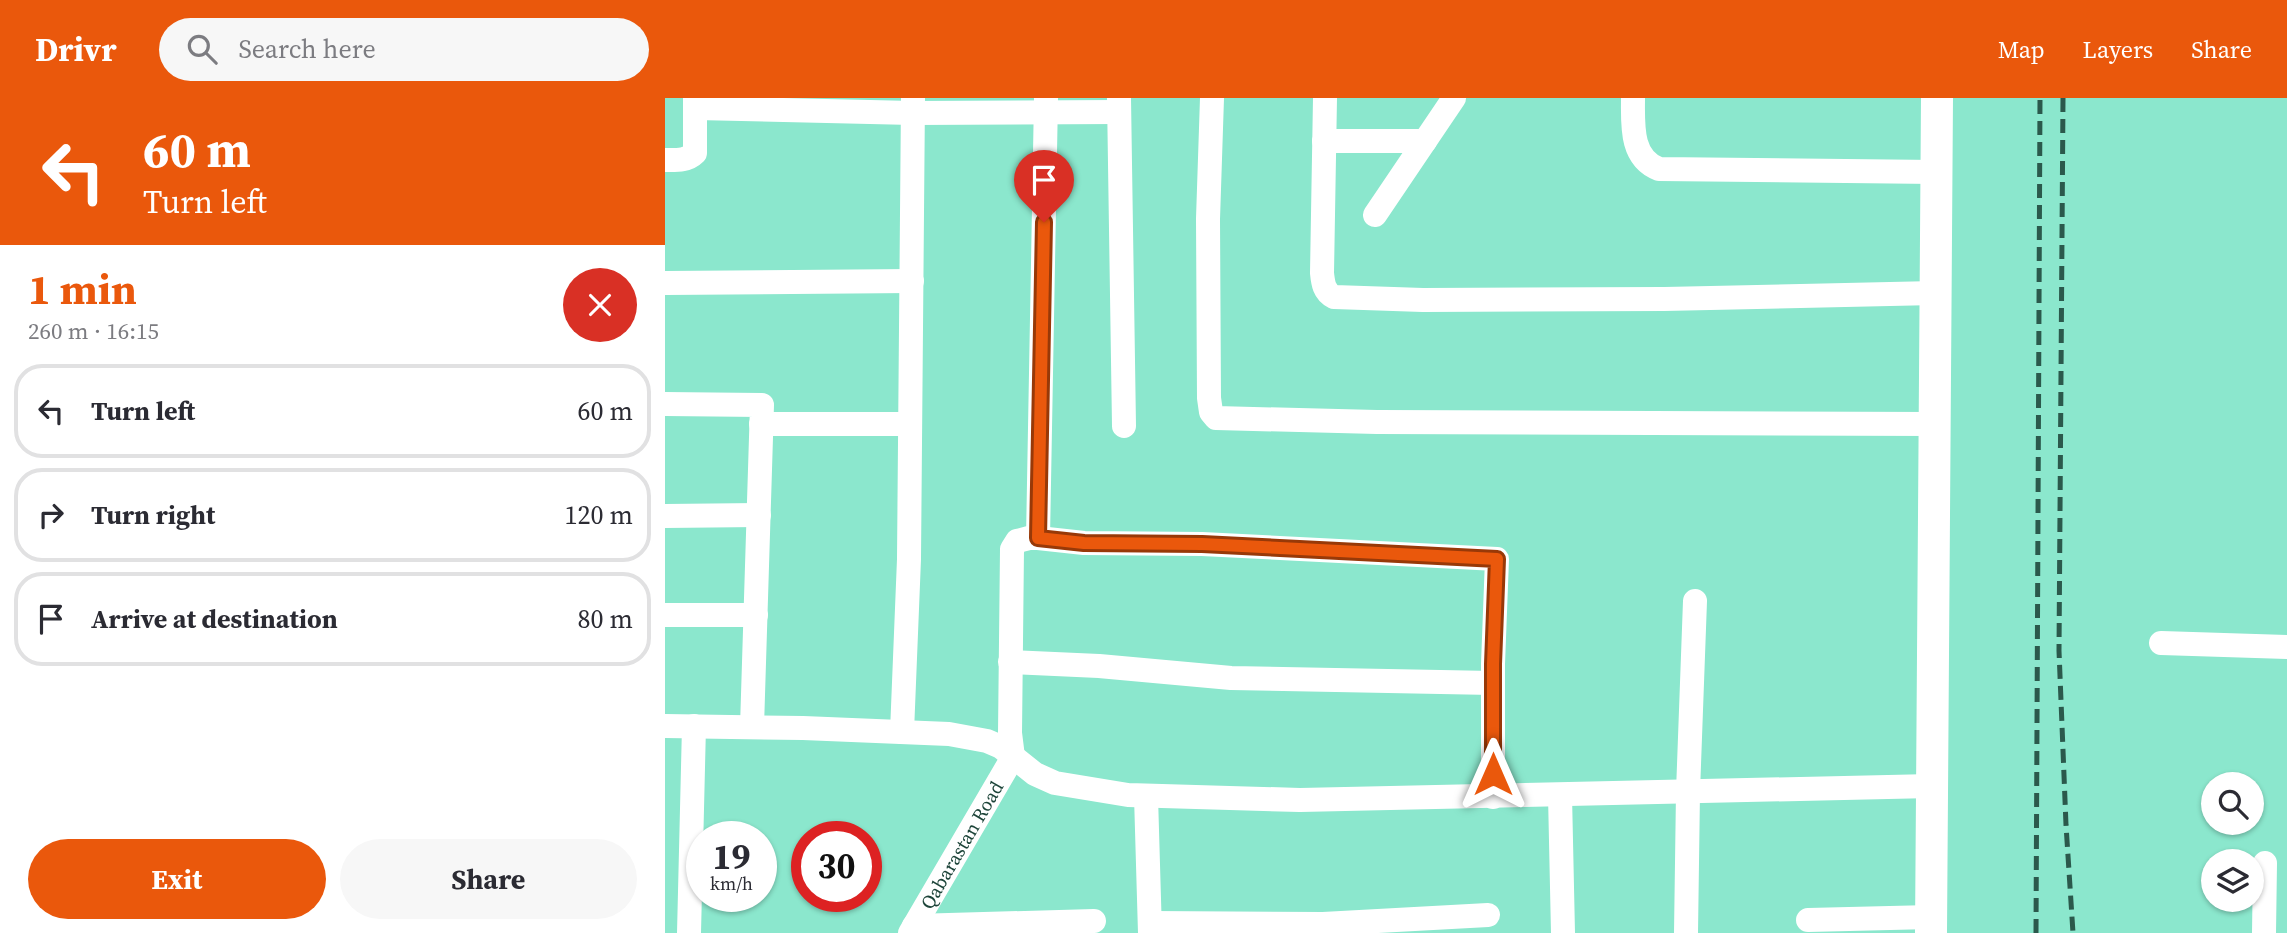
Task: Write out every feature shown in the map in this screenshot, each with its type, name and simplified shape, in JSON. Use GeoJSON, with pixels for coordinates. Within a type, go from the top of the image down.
{"type":"FeatureCollection","features":[{"type":"Feature","properties":{"kind":"street"},"geometry":{"type":"LineString","coordinates":[[1212,98],[1208,219],[1209,398],[1211,412],[1216,418],[1377,422],[1934,424]]}},
{"type":"Feature","properties":{"kind":"street"},"geometry":{"type":"LineString","coordinates":[[1325,98],[1322,273],[1328,294],[1334,297],[1423,300],[1651,299],[1935,293]]}},
{"type":"Feature","properties":{"kind":"street"},"geometry":{"type":"LineString","coordinates":[[1375,215],[1454,98]]}},
{"type":"Feature","properties":{"kind":"street"},"geometry":{"type":"LineString","coordinates":[[1633,98],[1634,138],[1641,158],[1659,169],[1936,172]]}},
{"type":"Feature","properties":{"kind":"street"},"geometry":{"type":"LineString","coordinates":[[1808,920],[1931,925],[1937,98]]}},
{"type":"Feature","properties":{"kind":"street"},"geometry":{"type":"LineString","coordinates":[[665,160],[679,160],[695,153],[696,103],[1119,105],[1124,426]]}},
{"type":"Feature","properties":{"kind":"street"},"geometry":{"type":"LineString","coordinates":[[902,732],[909,559],[913,105]]}},
{"type":"Feature","properties":{"kind":"street"},"geometry":{"type":"LineString","coordinates":[[1038,538],[1046,105]]}},
{"type":"Feature","properties":{"kind":"street"},"geometry":{"type":"LineString","coordinates":[[1324,141],[1425,141]]}},
{"type":"Feature","properties":{"kind":"street"},"geometry":{"type":"LineString","coordinates":[[665,283],[912,281]]}},
{"type":"Feature","properties":{"kind":"street"},"geometry":{"type":"LineString","coordinates":[[665,404],[761,404],[752,727]]}},
{"type":"Feature","properties":{"kind":"street"},"geometry":{"type":"LineString","coordinates":[[761,424],[910,424]]}},
{"type":"Feature","properties":{"kind":"street"},"geometry":{"type":"LineString","coordinates":[[665,516],[759,514]]}},
{"type":"Feature","properties":{"kind":"street"},"geometry":{"type":"LineString","coordinates":[[1013,757],[1010,733],[1012,549],[1017,541],[1029,537],[1084,543],[1202,544],[1497,559],[1493,797]]}},
{"type":"Feature","properties":{"kind":"street"},"geometry":{"type":"LineString","coordinates":[[1686,933],[1695,601]]}},
{"type":"Feature","properties":{"kind":"street"},"geometry":{"type":"LineString","coordinates":[[665,615],[756,615]]}},
{"type":"Feature","properties":{"kind":"street"},"geometry":{"type":"LineString","coordinates":[[2161,643],[2287,647]]}},
{"type":"Feature","properties":{"kind":"street"},"geometry":{"type":"LineString","coordinates":[[1010,662],[1099,666],[1231,678],[1493,683]]}},
{"type":"Feature","properties":{"kind":"street"},"geometry":{"type":"LineString","coordinates":[[665,726],[949,734],[987,741],[1001,747],[1035,774],[1055,783],[1128,796],[1300,800],[1932,786]]}},
{"type":"Feature","properties":{"kind":"street"},"geometry":{"type":"LineString","coordinates":[[689,933],[694,726]]}},
{"type":"Feature","properties":{"kind":"street","name":"Qabarastan Road"},"geometry":{"type":"LineString","coordinates":[[912,930],[1013,757]]}},
{"type":"Feature","properties":{"kind":"street"},"geometry":{"type":"LineString","coordinates":[[1560,795],[1563,933]]}},
{"type":"Feature","properties":{"kind":"street"},"geometry":{"type":"LineString","coordinates":[[1146,796],[1150,928],[1323,924],[1488,915]]}},
{"type":"Feature","properties":{"kind":"street"},"geometry":{"type":"LineString","coordinates":[[2264,933],[2265,863]]}},
{"type":"Feature","properties":{"kind":"street"},"geometry":{"type":"LineString","coordinates":[[912,930],[1094,921]]}},
{"type":"Feature","properties":{"kind":"railway"},"geometry":{"type":"LineString","coordinates":[[2036,933],[2040,98]]}},
{"type":"Feature","properties":{"kind":"railway"},"geometry":{"type":"LineString","coordinates":[[2063,98],[2059,651],[2073,933]]}},
{"type":"Feature","properties":{"kind":"route"},"geometry":{"type":"LineString","coordinates":[[1044,222],[1038,538],[1084,543],[1202,544],[1497,559],[1493,774]]}}]}
